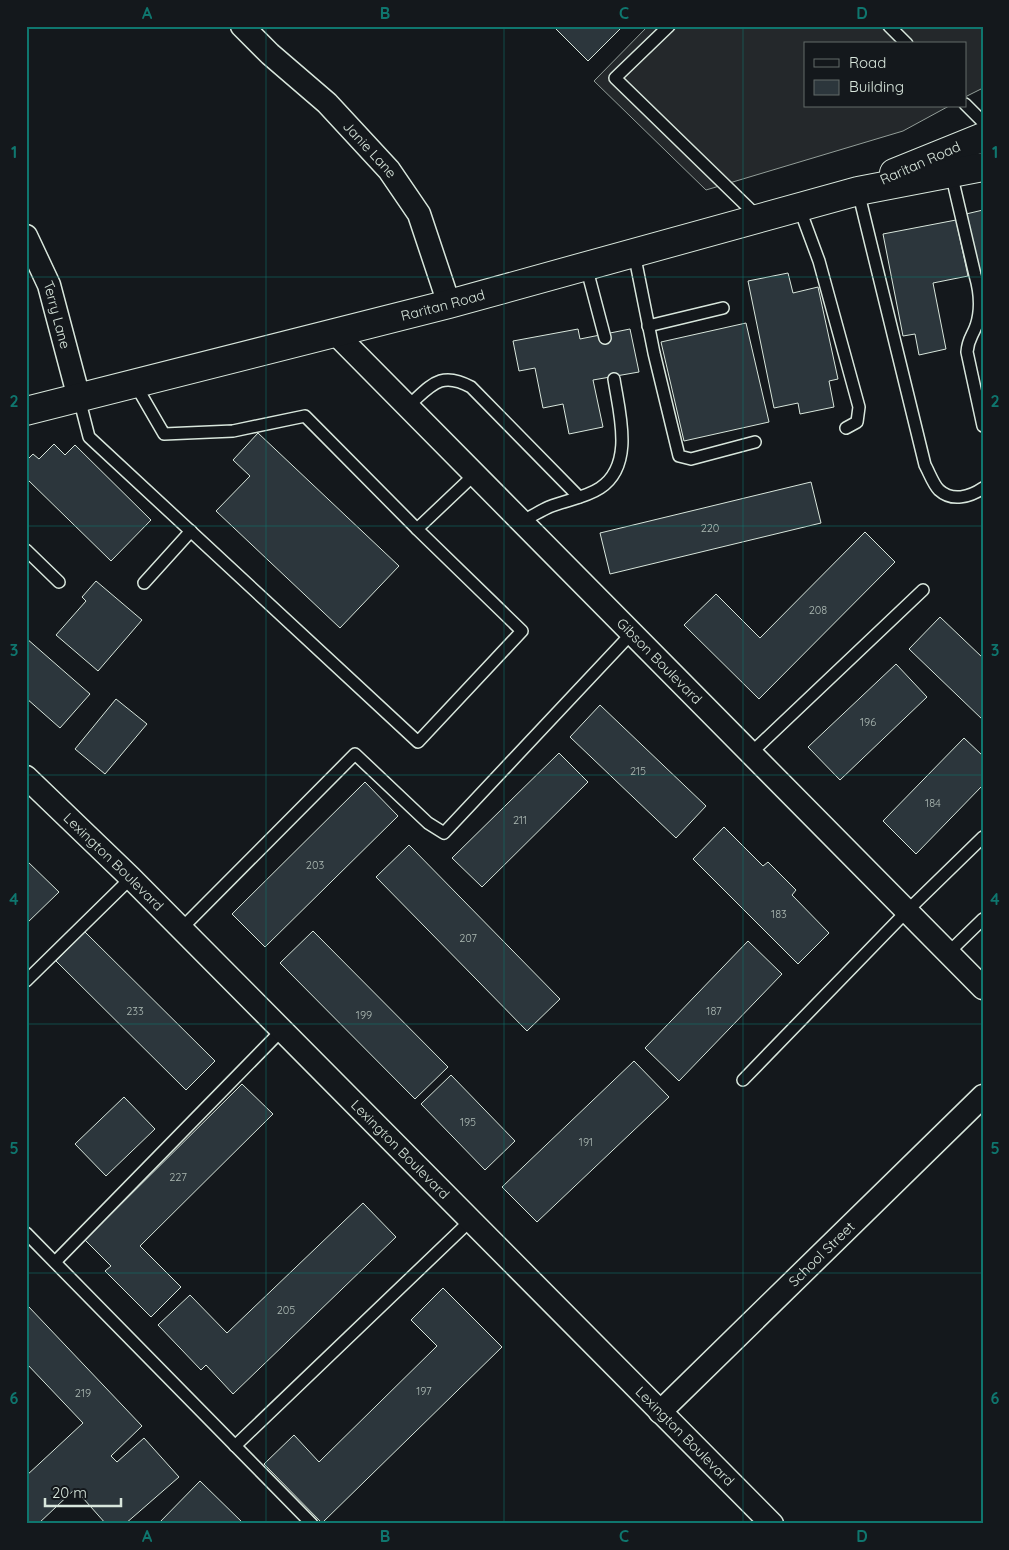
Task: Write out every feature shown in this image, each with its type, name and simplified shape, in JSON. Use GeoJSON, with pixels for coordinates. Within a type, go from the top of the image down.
{"type":"FeatureCollection","features":[{"type":"Feature","properties":{"kind":"main road","name":"Raritan Road"},"geometry":{"type":"LineString","coordinates":[[858,191],[899,170],[983,136]]}},
{"type":"Feature","properties":{"kind":"main road","name":"Raritan Road"},"geometry":{"type":"LineString","coordinates":[[26,411],[336,334],[858,191],[983,167]]}},
{"type":"Feature","properties":{"kind":"street","name":"Janie Lane"},"geometry":{"type":"LineString","coordinates":[[242,26],[270,54],[327,103],[389,170],[419,214],[449,304]]}},
{"type":"Feature","properties":{"kind":"street","name":"Terry Lane"},"geometry":{"type":"LineString","coordinates":[[26,236],[49,285],[79,398]]}},
{"type":"Feature","properties":{"kind":"street","name":"Gibson Boulevard"},"geometry":{"type":"LineString","coordinates":[[336,334],[983,988]]}},
{"type":"Feature","properties":{"kind":"street","name":"Lexington Boulevard"},"geometry":{"type":"LineString","coordinates":[[26,777],[131,878],[772,1524]]}},
{"type":"Feature","properties":{"kind":"street","name":"School Street"},"geometry":{"type":"LineString","coordinates":[[660,1412],[983,1096]]}},
{"type":"Feature","properties":{"kind":"lane"},"geometry":{"type":"LineString","coordinates":[[669,26],[615,78],[759,218]]}},
{"type":"Feature","properties":{"kind":"lane"},"geometry":{"type":"LineString","coordinates":[[889,26],[904,42]]}},
{"type":"Feature","properties":{"kind":"lane"},"geometry":{"type":"LineString","coordinates":[[966,105],[983,122]]}},
{"type":"Feature","properties":{"kind":"lane"},"geometry":{"type":"LineString","coordinates":[[950,173],[974,275],[980,290],[979,314],[975,328],[968,341],[967,352],[983,426]]}},
{"type":"Feature","properties":{"kind":"lane"},"geometry":{"type":"LineString","coordinates":[[858,191],[925,465],[938,490],[952,497],[972,496],[983,488]]}},
{"type":"Feature","properties":{"kind":"lane"},"geometry":{"type":"LineString","coordinates":[[800,207],[819,261],[859,407],[857,422],[846,428]]}},
{"type":"Feature","properties":{"kind":"lane"},"geometry":{"type":"LineString","coordinates":[[634,253],[648,326],[679,456],[691,459],[755,442]]}},
{"type":"Feature","properties":{"kind":"lane"},"geometry":{"type":"LineString","coordinates":[[586,266],[605,338]]}},
{"type":"Feature","properties":{"kind":"lane"},"geometry":{"type":"LineString","coordinates":[[648,326],[723,308]]}},
{"type":"Feature","properties":{"kind":"lane"},"geometry":{"type":"LineString","coordinates":[[522,521],[549,507],[601,488],[614,474],[623,450],[623,436],[614,379]]}},
{"type":"Feature","properties":{"kind":"lane"},"geometry":{"type":"LineString","coordinates":[[408,406],[432,384],[443,380],[458,380],[471,387],[579,497]]}},
{"type":"Feature","properties":{"kind":"lane"},"geometry":{"type":"LineString","coordinates":[[79,398],[89,437],[418,742],[522,631],[305,416],[233,431],[164,434],[135,384]]}},
{"type":"Feature","properties":{"kind":"lane"},"geometry":{"type":"LineString","coordinates":[[417,529],[475,474]]}},
{"type":"Feature","properties":{"kind":"lane"},"geometry":{"type":"LineString","coordinates":[[144,583],[191,531]]}},
{"type":"Feature","properties":{"kind":"lane"},"geometry":{"type":"LineString","coordinates":[[26,550],[59,582]]}},
{"type":"Feature","properties":{"kind":"lane"},"geometry":{"type":"LineString","coordinates":[[751,753],[923,590]]}},
{"type":"Feature","properties":{"kind":"lane"},"geometry":{"type":"LineString","coordinates":[[181,929],[355,754],[428,823],[444,833],[632,633]]}},
{"type":"Feature","properties":{"kind":"lane"},"geometry":{"type":"LineString","coordinates":[[743,1080],[907,911],[983,837]]}},
{"type":"Feature","properties":{"kind":"lane"},"geometry":{"type":"LineString","coordinates":[[26,981],[131,878]]}},
{"type":"Feature","properties":{"kind":"lane"},"geometry":{"type":"LineString","coordinates":[[948,953],[983,919]]}},
{"type":"Feature","properties":{"kind":"lane"},"geometry":{"type":"LineString","coordinates":[[55,1262],[282,1030]]}},
{"type":"Feature","properties":{"kind":"lane"},"geometry":{"type":"LineString","coordinates":[[236,1446],[470,1221]]}},
{"type":"Feature","properties":{"kind":"lane"},"geometry":{"type":"LineString","coordinates":[[26,1233],[312,1524]]}},
{"type":"Feature","properties":{"kind":"shaded area"},"geometry":{"type":"Polygon","coordinates":[[[648,26],[983,26],[983,88],[966,96],[966,42],[804,42],[804,108],[945,108],[903,131],[706,190],[594,81],[648,26]]]}},
{"type":"Feature","properties":{"kind":"building"},"geometry":{"type":"Polygon","coordinates":[[[553,26],[623,26],[588,61],[553,26]]]}},
{"type":"Feature","properties":{"kind":"building"},"geometry":{"type":"Polygon","coordinates":[[[983,210],[983,279],[981,279],[966,214],[983,210]]]}},
{"type":"Feature","properties":{"kind":"building"},"geometry":{"type":"Polygon","coordinates":[[[956,220],[968,276],[933,283],[946,349],[919,355],[915,334],[903,336],[883,234],[956,220]]]}},
{"type":"Feature","properties":{"kind":"building"},"geometry":{"type":"Polygon","coordinates":[[[788,273],[793,293],[818,287],[838,379],[829,381],[834,407],[800,414],[798,403],[774,408],[748,281],[788,273]]]}},
{"type":"Feature","properties":{"kind":"building"},"geometry":{"type":"Polygon","coordinates":[[[746,323],[769,422],[684,441],[661,342],[746,323]]]}},
{"type":"Feature","properties":{"kind":"building"},"geometry":{"type":"Polygon","coordinates":[[[578,329],[580,339],[630,329],[639,372],[593,380],[603,427],[569,434],[563,404],[543,408],[535,368],[519,371],[513,341],[578,329]]]}},
{"type":"Feature","properties":{"kind":"building"},"geometry":{"type":"Polygon","coordinates":[[[258,433],[399,566],[340,628],[216,511],[250,476],[233,460],[258,433]]]}},
{"type":"Feature","properties":{"kind":"building"},"geometry":{"type":"Polygon","coordinates":[[[54,444],[65,455],[75,445],[151,520],[111,561],[26,478],[26,461],[33,454],[39,459],[54,444]]]}},
{"type":"Feature","properties":{"kind":"building"},"geometry":{"type":"Polygon","coordinates":[[[811,482],[821,523],[610,574],[600,533],[811,482]]]}},
{"type":"Feature","properties":{"kind":"building"},"geometry":{"type":"Polygon","coordinates":[[[865,532],[895,562],[759,699],[684,625],[716,594],[760,638],[865,532]]]}},
{"type":"Feature","properties":{"kind":"building"},"geometry":{"type":"Polygon","coordinates":[[[96,581],[142,620],[98,671],[56,635],[86,601],[82,597],[96,581]]]}},
{"type":"Feature","properties":{"kind":"building"},"geometry":{"type":"Polygon","coordinates":[[[940,617],[983,658],[983,720],[909,649],[940,617]]]}},
{"type":"Feature","properties":{"kind":"building"},"geometry":{"type":"Polygon","coordinates":[[[26,638],[90,694],[60,728],[26,698],[26,638]]]}},
{"type":"Feature","properties":{"kind":"building"},"geometry":{"type":"Polygon","coordinates":[[[896,664],[927,697],[840,780],[808,747],[896,664]]]}},
{"type":"Feature","properties":{"kind":"building"},"geometry":{"type":"Polygon","coordinates":[[[116,699],[147,724],[105,774],[75,749],[116,699]]]}},
{"type":"Feature","properties":{"kind":"building"},"geometry":{"type":"Polygon","coordinates":[[[600,705],[706,806],[676,838],[570,737],[600,705]]]}},
{"type":"Feature","properties":{"kind":"building"},"geometry":{"type":"Polygon","coordinates":[[[964,738],[983,756],[983,785],[916,854],[883,821],[964,738]]]}},
{"type":"Feature","properties":{"kind":"building"},"geometry":{"type":"Polygon","coordinates":[[[559,753],[588,782],[482,887],[452,858],[559,753]]]}},
{"type":"Feature","properties":{"kind":"building"},"geometry":{"type":"Polygon","coordinates":[[[365,782],[398,816],[265,947],[232,914],[365,782]]]}},
{"type":"Feature","properties":{"kind":"building"},"geometry":{"type":"Polygon","coordinates":[[[724,827],[763,866],[768,862],[796,890],[792,895],[829,933],[798,964],[693,859],[724,827]]]}},
{"type":"Feature","properties":{"kind":"building"},"geometry":{"type":"Polygon","coordinates":[[[409,845],[560,999],[527,1031],[376,877],[409,845]]]}},
{"type":"Feature","properties":{"kind":"building"},"geometry":{"type":"Polygon","coordinates":[[[26,860],[59,892],[26,924],[26,860]]]}},
{"type":"Feature","properties":{"kind":"building"},"geometry":{"type":"Polygon","coordinates":[[[313,931],[448,1067],[415,1099],[280,963],[313,931]]]}},
{"type":"Feature","properties":{"kind":"building"},"geometry":{"type":"Polygon","coordinates":[[[85,932],[215,1061],[186,1090],[56,961],[85,932]]]}},
{"type":"Feature","properties":{"kind":"building"},"geometry":{"type":"Polygon","coordinates":[[[748,941],[782,974],[679,1081],[645,1048],[748,941]]]}},
{"type":"Feature","properties":{"kind":"building"},"geometry":{"type":"Polygon","coordinates":[[[634,1061],[669,1097],[537,1222],[502,1187],[634,1061]]]}},
{"type":"Feature","properties":{"kind":"building"},"geometry":{"type":"Polygon","coordinates":[[[451,1075],[515,1141],[485,1170],[421,1104],[451,1075]]]}},
{"type":"Feature","properties":{"kind":"building"},"geometry":{"type":"Polygon","coordinates":[[[242,1084],[273,1114],[140,1246],[181,1287],[151,1317],[105,1271],[111,1266],[85,1240],[242,1084]]]}},
{"type":"Feature","properties":{"kind":"building"},"geometry":{"type":"Polygon","coordinates":[[[124,1097],[155,1129],[106,1176],[75,1144],[124,1097]]]}},
{"type":"Feature","properties":{"kind":"building"},"geometry":{"type":"Polygon","coordinates":[[[363,1203],[396,1237],[233,1394],[206,1365],[201,1370],[158,1325],[190,1295],[227,1333],[363,1203]]]}},
{"type":"Feature","properties":{"kind":"building"},"geometry":{"type":"Polygon","coordinates":[[[443,1288],[502,1347],[322,1523],[264,1464],[294,1435],[319,1462],[437,1346],[411,1320],[443,1288]]]}},
{"type":"Feature","properties":{"kind":"building"},"geometry":{"type":"Polygon","coordinates":[[[28,1306],[142,1426],[111,1456],[117,1462],[144,1438],[179,1477],[125,1524],[106,1524],[75,1489],[38,1524],[26,1524],[26,1476],[83,1423],[26,1363],[26,1308],[28,1306]]]}},
{"type":"Feature","properties":{"kind":"building"},"geometry":{"type":"Polygon","coordinates":[[[200,1481],[244,1524],[158,1524],[200,1481]]]}}]}
